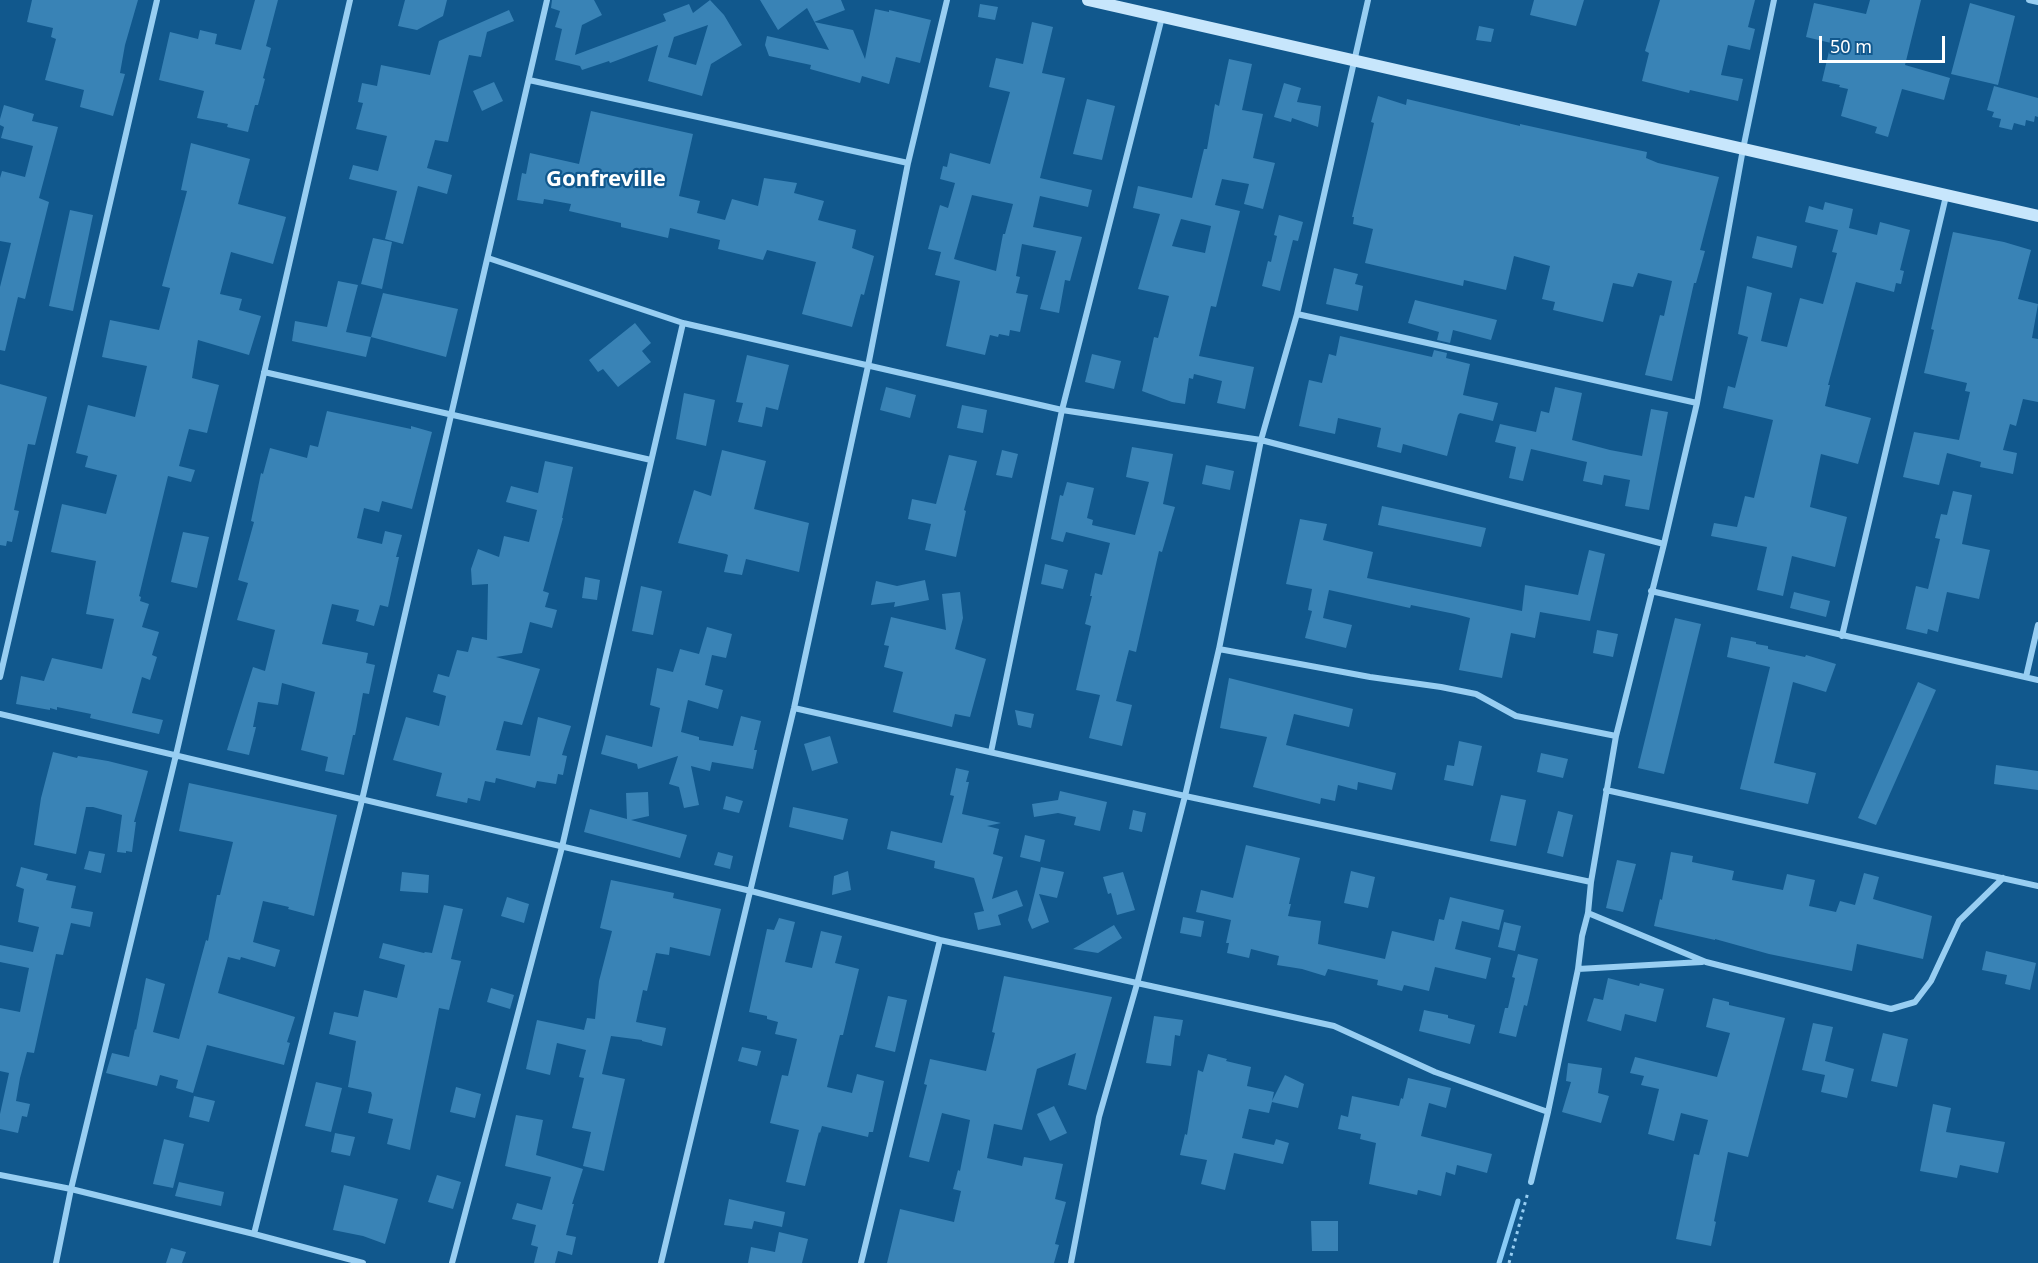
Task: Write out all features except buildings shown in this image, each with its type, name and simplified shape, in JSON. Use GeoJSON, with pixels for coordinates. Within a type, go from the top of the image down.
{"type":"FeatureCollection","features":[{"type":"Feature","properties":{"kind":"street"},"geometry":{"type":"LineString","coordinates":[[0,677],[157,0]]}},
{"type":"Feature","properties":{"kind":"street"},"geometry":{"type":"LineString","coordinates":[[56,1263],[71,1189],[176,755],[351,0]]}},
{"type":"Feature","properties":{"kind":"street"},"geometry":{"type":"LineString","coordinates":[[254,1234],[362,800],[547,0]]}},
{"type":"Feature","properties":{"kind":"street"},"geometry":{"type":"LineString","coordinates":[[661,1263],[794,708],[868,366],[908,163],[947,0]]}},
{"type":"Feature","properties":{"kind":"street"},"geometry":{"type":"LineString","coordinates":[[1088,0],[2038,216]]}},
{"type":"Feature","properties":{"kind":"street"},"geometry":{"type":"LineString","coordinates":[[1071,1263],[1099,1117],[1137,984],[1185,796],[1219,649],[1261,440],[1297,314],[1368,0]]}},
{"type":"Feature","properties":{"kind":"street"},"geometry":{"type":"LineString","coordinates":[[1531,1182],[1578,969],[1605,790],[1616,736],[1697,403],[1743,149],[1774,0]]}},
{"type":"Feature","properties":{"kind":"street"},"geometry":{"type":"LineString","coordinates":[[2029,0],[2038,2]]}},
{"type":"Feature","properties":{"kind":"street"},"geometry":{"type":"LineString","coordinates":[[991,752],[1062,410],[1162,17]]}},
{"type":"Feature","properties":{"kind":"street"},"geometry":{"type":"LineString","coordinates":[[529,80],[908,163]]}},
{"type":"Feature","properties":{"kind":"street"},"geometry":{"type":"LineString","coordinates":[[1842,636],[1947,195]]}},
{"type":"Feature","properties":{"kind":"street"},"geometry":{"type":"LineString","coordinates":[[488,258],[683,323],[1062,410],[1261,440],[1664,544]]}},
{"type":"Feature","properties":{"kind":"street"},"geometry":{"type":"LineString","coordinates":[[1297,314],[1697,403]]}},
{"type":"Feature","properties":{"kind":"street"},"geometry":{"type":"LineString","coordinates":[[453,1263],[562,847],[683,323]]}},
{"type":"Feature","properties":{"kind":"street"},"geometry":{"type":"LineString","coordinates":[[264,372],[651,459]]}},
{"type":"Feature","properties":{"kind":"street"},"geometry":{"type":"LineString","coordinates":[[1651,591],[2038,680]]}},
{"type":"Feature","properties":{"kind":"street"},"geometry":{"type":"LineString","coordinates":[[2026,677],[2038,625]]}},
{"type":"Feature","properties":{"kind":"street"},"geometry":{"type":"LineString","coordinates":[[1219,649],[1476,694],[1516,716],[1616,736]]}},
{"type":"Feature","properties":{"kind":"street"},"geometry":{"type":"LineString","coordinates":[[794,708],[1185,796],[1591,882]]}},
{"type":"Feature","properties":{"kind":"street"},"geometry":{"type":"LineString","coordinates":[[0,714],[751,891],[940,940],[1334,1026],[1435,1072],[1548,1112]]}},
{"type":"Feature","properties":{"kind":"street"},"geometry":{"type":"LineString","coordinates":[[1605,790],[2038,886]]}},
{"type":"Feature","properties":{"kind":"street"},"geometry":{"type":"LineString","coordinates":[[1588,913],[1706,962],[1891,1009],[1915,1002],[1931,981],[1959,921],[2003,878]]}},
{"type":"Feature","properties":{"kind":"street"},"geometry":{"type":"LineString","coordinates":[[861,1263],[940,940]]}},
{"type":"Feature","properties":{"kind":"street"},"geometry":{"type":"LineString","coordinates":[[1578,969],[1706,962]]}},
{"type":"Feature","properties":{"kind":"street"},"geometry":{"type":"LineString","coordinates":[[0,1175],[71,1189],[363,1263]]}},
{"type":"Feature","properties":{"kind":"path"},"geometry":{"type":"LineString","coordinates":[[1509,1263],[1531,1182]]}},
{"type":"Feature","properties":{"kind":"waterway"},"geometry":{"type":"LineString","coordinates":[[1499,1263],[1518,1201]]}},
{"type":"Feature","properties":{"kind":"district","name":"Gonfreville"},"geometry":{"type":"Point","coordinates":[606,180]}}]}
